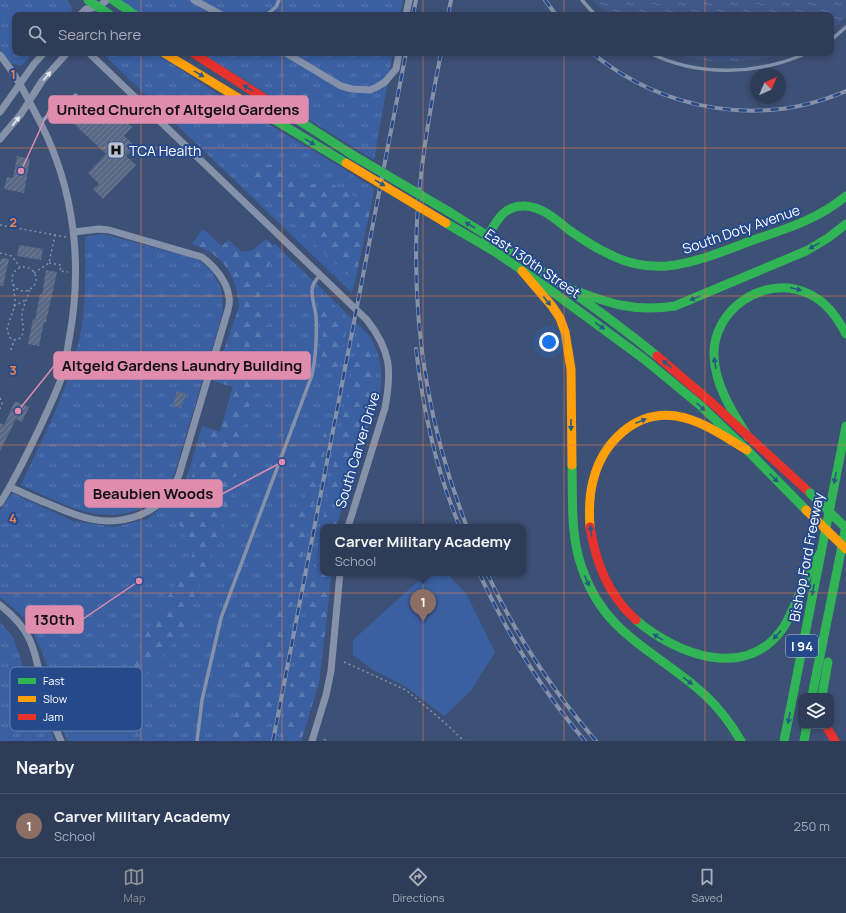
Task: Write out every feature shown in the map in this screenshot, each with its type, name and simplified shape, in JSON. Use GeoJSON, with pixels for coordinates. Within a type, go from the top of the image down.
{"type":"FeatureCollection","features":[{"type":"Feature","properties":{"kind":"main road"},"geometry":{"type":"LineString","coordinates":[[88,0],[98,11]]}},
{"type":"Feature","properties":{"kind":"main road"},"geometry":{"type":"LineString","coordinates":[[112,0],[130,12]]}},
{"type":"Feature","properties":{"kind":"main road","name":"East 130th Street"},"geometry":{"type":"LineString","coordinates":[[169,56],[483,246],[497,253],[568,302],[644,359],[701,406],[846,549]]}},
{"type":"Feature","properties":{"kind":"main road","name":"East 130th Street"},"geometry":{"type":"LineString","coordinates":[[198,56],[352,154],[521,255],[595,307],[685,378],[846,527]]}},
{"type":"Feature","properties":{"kind":"main road","name":"South Doty Avenue"},"geometry":{"type":"LineString","coordinates":[[483,246],[502,213],[514,207],[530,206],[545,212],[599,249],[612,256],[635,264],[667,267],[699,260],[804,222],[819,216],[846,196]]}},
{"type":"Feature","properties":{"kind":"main road"},"geometry":{"type":"LineString","coordinates":[[566,287],[601,301],[630,308],[653,310],[675,306],[806,251],[828,238],[846,224]]}},
{"type":"Feature","properties":{"kind":"main road"},"geometry":{"type":"LineString","coordinates":[[522,271],[556,312],[562,323],[569,352],[571,368],[573,524],[577,554],[585,577],[599,604],[619,628],[631,639],[708,696],[726,716],[741,741]]}},
{"type":"Feature","properties":{"kind":"main road"},"geometry":{"type":"LineString","coordinates":[[748,437],[722,388],[714,361],[715,342],[721,324],[732,310],[747,297],[765,289],[782,287],[799,289],[816,297],[829,306],[839,318],[846,334]]}},
{"type":"Feature","properties":{"kind":"main road"},"geometry":{"type":"LineString","coordinates":[[747,450],[697,422],[675,415],[651,417],[640,420],[630,425],[613,439],[602,457],[593,481],[590,523],[594,550],[601,571],[618,602],[640,624],[655,635],[681,649],[714,658],[740,657],[753,653],[762,648],[779,634],[787,622],[820,552]]}},
{"type":"Feature","properties":{"kind":"main road","name":"Bishop Ford Freeway"},"geometry":{"type":"LineString","coordinates":[[784,741],[846,426]]}},
{"type":"Feature","properties":{"kind":"main road","name":"I 94"},"geometry":{"type":"LineString","coordinates":[[813,693],[846,527]]}},
{"type":"Feature","properties":{"kind":"main road"},"geometry":{"type":"LineString","coordinates":[[822,693],[828,658],[826,626]]}},
{"type":"Feature","properties":{"kind":"main road"},"geometry":{"type":"LineString","coordinates":[[804,741],[806,729]]}},
{"type":"Feature","properties":{"kind":"main road"},"geometry":{"type":"LineString","coordinates":[[828,729],[835,741]]}},
{"type":"Feature","properties":{"kind":"street"},"geometry":{"type":"LineString","coordinates":[[83,12],[86,9],[98,11],[107,0]]}},
{"type":"Feature","properties":{"kind":"street"},"geometry":{"type":"LineString","coordinates":[[194,0],[216,12]]}},
{"type":"Feature","properties":{"kind":"street"},"geometry":{"type":"LineString","coordinates":[[407,12],[409,0]]}},
{"type":"Feature","properties":{"kind":"street"},"geometry":{"type":"LineString","coordinates":[[0,55],[20,83],[56,158],[70,209],[74,232],[76,271],[70,334],[63,372],[39,428],[10,487],[0,503]]}},
{"type":"Feature","properties":{"kind":"street"},"geometry":{"type":"LineString","coordinates":[[0,112],[20,83],[42,56]]}},
{"type":"Feature","properties":{"kind":"street"},"geometry":{"type":"LineString","coordinates":[[0,139],[21,114],[42,81],[64,56]]}},
{"type":"Feature","properties":{"kind":"street"},"geometry":{"type":"LineString","coordinates":[[92,56],[320,275]]}},
{"type":"Feature","properties":{"kind":"street"},"geometry":{"type":"LineString","coordinates":[[291,56],[341,86],[352,89],[370,90],[385,82],[396,69],[398,56]]}},
{"type":"Feature","properties":{"kind":"street"},"geometry":{"type":"LineString","coordinates":[[10,487],[78,517],[106,522],[120,521],[147,512],[159,505],[167,497],[179,475],[228,310],[229,296],[219,273],[211,263],[202,257],[109,230],[99,229],[74,232]]}},
{"type":"Feature","properties":{"kind":"street","name":"South Carver Drive"},"geometry":{"type":"LineString","coordinates":[[320,275],[367,320],[382,343],[389,369],[389,388],[385,408],[349,524]]}},
{"type":"Feature","properties":{"kind":"street"},"geometry":{"type":"LineString","coordinates":[[312,741],[326,695],[331,671],[340,576]]}},
{"type":"Feature","properties":{"kind":"street"},"geometry":{"type":"LineString","coordinates":[[0,605],[16,619],[24,629],[32,643],[38,667]]}},
{"type":"Feature","properties":{"kind":"street"},"geometry":{"type":"LineString","coordinates":[[57,731],[61,741]]}},
{"type":"Feature","properties":{"kind":"lane"},"geometry":{"type":"LineString","coordinates":[[270,12],[276,7],[279,0]]}},
{"type":"Feature","properties":{"kind":"lane"},"geometry":{"type":"LineString","coordinates":[[582,0],[592,12]]}},
{"type":"Feature","properties":{"kind":"lane"},"geometry":{"type":"LineString","coordinates":[[834,37],[846,27]]}},
{"type":"Feature","properties":{"kind":"lane"},"geometry":{"type":"LineString","coordinates":[[656,56],[661,59],[692,67],[723,70],[764,67],[800,56]]}},
{"type":"Feature","properties":{"kind":"lane"},"geometry":{"type":"LineString","coordinates":[[40,122],[76,95]]}},
{"type":"Feature","properties":{"kind":"lane"},"geometry":{"type":"LineString","coordinates":[[197,741],[202,700],[221,618],[312,375],[315,360],[316,315],[312,291],[314,283],[320,275]]}},
{"type":"Feature","properties":{"kind":"path"},"geometry":{"type":"LineString","coordinates":[[0,225],[66,237]]}},
{"type":"Feature","properties":{"kind":"path"},"geometry":{"type":"LineString","coordinates":[[49,263],[55,235]]}},
{"type":"Feature","properties":{"kind":"path"},"geometry":{"type":"LineString","coordinates":[[0,254],[12,256],[20,268]]}},
{"type":"Feature","properties":{"kind":"path"},"geometry":{"type":"LineString","coordinates":[[34,273],[49,263],[61,265],[60,270],[68,272]]}},
{"type":"Feature","properties":{"kind":"path"},"geometry":{"type":"LineString","coordinates":[[13,284],[21,291],[29,290],[36,282],[34,273],[29,268],[20,268],[14,273],[12,278],[15,299],[7,328],[9,337],[14,340],[18,340],[23,332],[22,315],[29,290]]}},
{"type":"Feature","properties":{"kind":"path"},"geometry":{"type":"LineString","coordinates":[[14,306],[26,300]]}},
{"type":"Feature","properties":{"kind":"path"},"geometry":{"type":"LineString","coordinates":[[11,350],[14,340]]}},
{"type":"Feature","properties":{"kind":"path"},"geometry":{"type":"LineString","coordinates":[[0,398],[2,403],[0,409]]}},
{"type":"Feature","properties":{"kind":"path"},"geometry":{"type":"LineString","coordinates":[[344,662],[406,690],[464,741]]}},
{"type":"Feature","properties":{"kind":"green space"},"geometry":{"type":"Polygon","coordinates":[[[0,0],[67,0],[71,5],[72,12],[12,12],[12,56],[30,56],[21,66],[14,63],[12,64],[0,49],[0,0]]]}},
{"type":"Feature","properties":{"kind":"green space"},"geometry":{"type":"Polygon","coordinates":[[[118,0],[403,0],[401,12],[136,12],[118,0]]]}},
{"type":"Feature","properties":{"kind":"green space"},"geometry":{"type":"Polygon","coordinates":[[[105,56],[160,56],[218,94],[374,188],[371,206],[327,181],[309,185],[272,166],[242,174],[355,282],[352,293],[105,56]]]}},
{"type":"Feature","properties":{"kind":"green space"},"geometry":{"type":"Polygon","coordinates":[[[206,56],[392,56],[374,160],[206,56]]]}},
{"type":"Feature","properties":{"kind":"green space"},"geometry":{"type":"Polygon","coordinates":[[[255,162],[272,166],[309,185],[327,181],[371,206],[355,282],[242,174],[255,162]]]}},
{"type":"Feature","properties":{"kind":"green space"},"geometry":{"type":"Polygon","coordinates":[[[203,229],[222,246],[228,240],[242,252],[253,250],[266,239],[276,249],[267,271],[267,339],[255,377],[229,504],[182,633],[142,679],[142,667],[127,667],[193,554],[171,506],[186,490],[192,476],[206,427],[220,432],[233,387],[213,381],[239,307],[235,285],[226,267],[220,260],[203,248],[192,244],[203,229]]]}},
{"type":"Feature","properties":{"kind":"green space"},"geometry":{"type":"Polygon","coordinates":[[[103,234],[197,259],[212,271],[222,290],[223,312],[174,475],[162,494],[140,509],[124,514],[109,515],[79,510],[64,505],[21,485],[59,403],[74,360],[84,306],[85,237],[103,234]]]}},
{"type":"Feature","properties":{"kind":"green space"},"geometry":{"type":"Polygon","coordinates":[[[274,243],[368,334],[378,354],[381,369],[381,385],[377,403],[346,492],[337,524],[320,524],[320,576],[331,576],[319,682],[301,741],[68,741],[64,731],[142,731],[142,667],[47,667],[28,621],[0,597],[0,511],[12,493],[73,521],[115,527],[147,519],[167,503],[186,480],[202,426],[206,427],[196,464],[189,481],[179,497],[181,528],[220,432],[274,243]]]}},
{"type":"Feature","properties":{"kind":"green space"},"geometry":{"type":"Polygon","coordinates":[[[319,291],[348,319],[339,372],[321,362],[323,331],[318,296],[319,291]]]}},
{"type":"Feature","properties":{"kind":"green space"},"geometry":{"type":"Polygon","coordinates":[[[360,330],[368,342],[375,362],[376,388],[372,399],[374,409],[337,524],[322,524],[360,330]]]}},
{"type":"Feature","properties":{"kind":"green space"},"geometry":{"type":"Polygon","coordinates":[[[332,419],[263,741],[224,741],[238,708],[238,685],[250,649],[267,640],[274,625],[276,605],[284,584],[286,571],[283,549],[287,533],[301,504],[308,483],[310,462],[332,419]]]}},
{"type":"Feature","properties":{"kind":"green space"},"geometry":{"type":"Polygon","coordinates":[[[320,536],[320,576],[331,576],[319,682],[301,741],[280,741],[320,536]]]}},
{"type":"Feature","properties":{"kind":"green space"},"geometry":{"type":"Polygon","coordinates":[[[424,576],[450,576],[467,595],[495,652],[471,691],[444,716],[406,687],[373,670],[353,655],[353,640],[424,576]]]}},
{"type":"Feature","properties":{"kind":"green space"},"geometry":{"type":"Polygon","coordinates":[[[0,622],[13,637],[23,667],[10,667],[10,731],[51,731],[55,741],[0,741],[0,622]]]}},
{"type":"Feature","properties":{"kind":"green space"},"geometry":{"type":"Polygon","coordinates":[[[67,731],[116,731],[132,741],[72,741],[67,731]]]}},
{"type":"Feature","properties":{"kind":"water"},"geometry":{"type":"Polygon","coordinates":[[[592,0],[846,0],[846,17],[834,27],[834,12],[605,12],[592,0]]]}},
{"type":"Feature","properties":{"kind":"water"},"geometry":{"type":"Polygon","coordinates":[[[686,56],[773,56],[732,61],[703,60],[686,56]]]}},
{"type":"Feature","properties":{"kind":"building","name":"TCA Health"},"geometry":{"type":"Polygon","coordinates":[[[99,95],[132,127],[124,136],[135,146],[126,156],[136,165],[103,199],[93,189],[99,184],[88,173],[106,154],[72,122],[81,114],[75,108],[85,98],[90,104],[99,95]]]}},
{"type":"Feature","properties":{"kind":"building"},"geometry":{"type":"Polygon","coordinates":[[[17,156],[30,159],[24,193],[4,189],[7,177],[13,178],[17,156]]]}},
{"type":"Feature","properties":{"kind":"building"},"geometry":{"type":"Polygon","coordinates":[[[19,245],[43,249],[41,260],[17,256],[19,245]]]}},
{"type":"Feature","properties":{"kind":"building"},"geometry":{"type":"Polygon","coordinates":[[[2,258],[9,259],[3,286],[0,286],[0,261],[2,258]]]}},
{"type":"Feature","properties":{"kind":"building"},"geometry":{"type":"Polygon","coordinates":[[[46,270],[57,272],[39,346],[28,344],[33,319],[35,320],[40,294],[42,295],[46,270]]]}},
{"type":"Feature","properties":{"kind":"building"},"geometry":{"type":"Polygon","coordinates":[[[177,391],[186,394],[181,408],[173,406],[177,391]]]}},
{"type":"Feature","properties":{"kind":"building"},"geometry":{"type":"Polygon","coordinates":[[[15,401],[29,407],[22,422],[16,419],[0,451],[0,423],[4,425],[15,401]]]}},
{"type":"Feature","properties":{"kind":"railway"},"geometry":{"type":"LineString","coordinates":[[414,12],[416,0]]}},
{"type":"Feature","properties":{"kind":"railway"},"geometry":{"type":"LineString","coordinates":[[449,12],[451,0]]}},
{"type":"Feature","properties":{"kind":"railway"},"geometry":{"type":"LineString","coordinates":[[545,0],[554,12]]}},
{"type":"Feature","properties":{"kind":"railway"},"geometry":{"type":"LineString","coordinates":[[273,741],[405,56]]}},
{"type":"Feature","properties":{"kind":"railway"},"geometry":{"type":"LineString","coordinates":[[440,56],[420,179],[416,260],[417,299],[426,377],[433,415],[442,453],[466,524]]}},
{"type":"Feature","properties":{"kind":"railway"},"geometry":{"type":"LineString","coordinates":[[596,56],[620,73],[650,89],[681,100],[714,108],[747,111],[780,109],[813,102],[846,91]]}},
{"type":"Feature","properties":{"kind":"railway"},"geometry":{"type":"LineString","coordinates":[[416,349],[422,394],[437,462],[459,524]]}},
{"type":"Feature","properties":{"kind":"railway"},"geometry":{"type":"LineString","coordinates":[[480,576],[501,618],[526,661],[554,702],[585,741]]}},
{"type":"Feature","properties":{"kind":"railway"},"geometry":{"type":"LineString","coordinates":[[488,576],[522,640],[564,702],[596,741]]}},
{"type":"Feature","properties":{"kind":"traffic: fast"},"geometry":{"type":"LineString","coordinates":[[88,0],[106,12]]}},
{"type":"Feature","properties":{"kind":"traffic: fast"},"geometry":{"type":"LineString","coordinates":[[113,0],[131,12]]}},
{"type":"Feature","properties":{"kind":"traffic: fast"},"geometry":{"type":"LineString","coordinates":[[295,118],[351,154]]}},
{"type":"Feature","properties":{"kind":"traffic: fast"},"geometry":{"type":"LineString","coordinates":[[273,119],[346,163]]}},
{"type":"Feature","properties":{"kind":"traffic: fast"},"geometry":{"type":"LineString","coordinates":[[351,154],[451,213]]}},
{"type":"Feature","properties":{"kind":"traffic: fast"},"geometry":{"type":"LineString","coordinates":[[485,241],[496,222],[505,212],[510,209],[525,206],[545,212],[586,242],[624,261],[653,266],[677,265],[708,257],[799,224],[824,212],[846,196]]}},
{"type":"Feature","properties":{"kind":"traffic: fast"},"geometry":{"type":"LineString","coordinates":[[451,213],[557,281],[608,317],[657,356]]}},
{"type":"Feature","properties":{"kind":"traffic: fast"},"geometry":{"type":"LineString","coordinates":[[446,223],[497,253],[644,359],[701,406],[806,510]]}},
{"type":"Feature","properties":{"kind":"traffic: fast"},"geometry":{"type":"LineString","coordinates":[[566,287],[619,305],[645,308],[675,306],[806,251],[828,238],[846,224]]}},
{"type":"Feature","properties":{"kind":"traffic: fast"},"geometry":{"type":"LineString","coordinates":[[748,437],[726,399],[715,367],[714,356],[716,339],[722,324],[731,311],[744,300],[758,292],[774,288],[791,288],[807,293],[820,300],[835,316],[846,334]]}},
{"type":"Feature","properties":{"kind":"traffic: fast"},"geometry":{"type":"LineString","coordinates":[[784,741],[846,426]]}},
{"type":"Feature","properties":{"kind":"traffic: fast"},"geometry":{"type":"LineString","coordinates":[[572,465],[573,517],[578,555],[592,591],[604,611],[635,641],[688,680],[706,696],[725,717],[741,741]]}},
{"type":"Feature","properties":{"kind":"traffic: fast"},"geometry":{"type":"LineString","coordinates":[[810,493],[846,528]]}},
{"type":"Feature","properties":{"kind":"traffic: fast"},"geometry":{"type":"LineString","coordinates":[[813,693],[846,526]]}},
{"type":"Feature","properties":{"kind":"traffic: fast"},"geometry":{"type":"LineString","coordinates":[[636,620],[652,632],[690,652],[711,657],[731,658],[750,654],[768,645],[783,628],[793,610],[803,584],[821,552]]}},
{"type":"Feature","properties":{"kind":"traffic: fast"},"geometry":{"type":"LineString","coordinates":[[823,693],[828,662]]}},
{"type":"Feature","properties":{"kind":"traffic: fast"},"geometry":{"type":"LineString","coordinates":[[804,741],[806,729]]}},
{"type":"Feature","properties":{"kind":"traffic: slow"},"geometry":{"type":"LineString","coordinates":[[169,56],[273,119]]}},
{"type":"Feature","properties":{"kind":"traffic: slow"},"geometry":{"type":"LineString","coordinates":[[346,163],[446,223]]}},
{"type":"Feature","properties":{"kind":"traffic: slow"},"geometry":{"type":"LineString","coordinates":[[522,271],[552,306],[560,318],[565,332],[571,369],[572,465]]}},
{"type":"Feature","properties":{"kind":"traffic: slow"},"geometry":{"type":"LineString","coordinates":[[590,527],[589,510],[591,492],[597,467],[612,443],[622,432],[634,424],[647,418],[661,416],[686,418],[704,425],[747,450]]}},
{"type":"Feature","properties":{"kind":"traffic: slow"},"geometry":{"type":"LineString","coordinates":[[806,510],[846,549]]}},
{"type":"Feature","properties":{"kind":"traffic: jam"},"geometry":{"type":"LineString","coordinates":[[198,56],[295,118]]}},
{"type":"Feature","properties":{"kind":"traffic: jam"},"geometry":{"type":"LineString","coordinates":[[657,356],[712,403],[810,493]]}},
{"type":"Feature","properties":{"kind":"traffic: jam"},"geometry":{"type":"LineString","coordinates":[[590,527],[596,553],[605,578],[618,600],[636,620]]}},
{"type":"Feature","properties":{"kind":"traffic: jam"},"geometry":{"type":"LineString","coordinates":[[828,729],[835,741]]}},
{"type":"Feature","properties":{"kind":"place","name":"TCA Health"},"geometry":{"type":"Point","coordinates":[116,150]}},
{"type":"Feature","properties":{"kind":"place","name":"United Church of Altgeld Gardens"},"geometry":{"type":"Point","coordinates":[21,171]}},
{"type":"Feature","properties":{"kind":"place","name":"Altgeld Gardens Laundry Building"},"geometry":{"type":"Point","coordinates":[18,411]}},
{"type":"Feature","properties":{"kind":"place","name":"Beaubien Woods"},"geometry":{"type":"Point","coordinates":[282,462]}},
{"type":"Feature","properties":{"kind":"place","name":"130th"},"geometry":{"type":"Point","coordinates":[139,581]}},
{"type":"Feature","properties":{"kind":"place","name":"Carver Military Academy"},"geometry":{"type":"Point","coordinates":[423,622]}}]}
